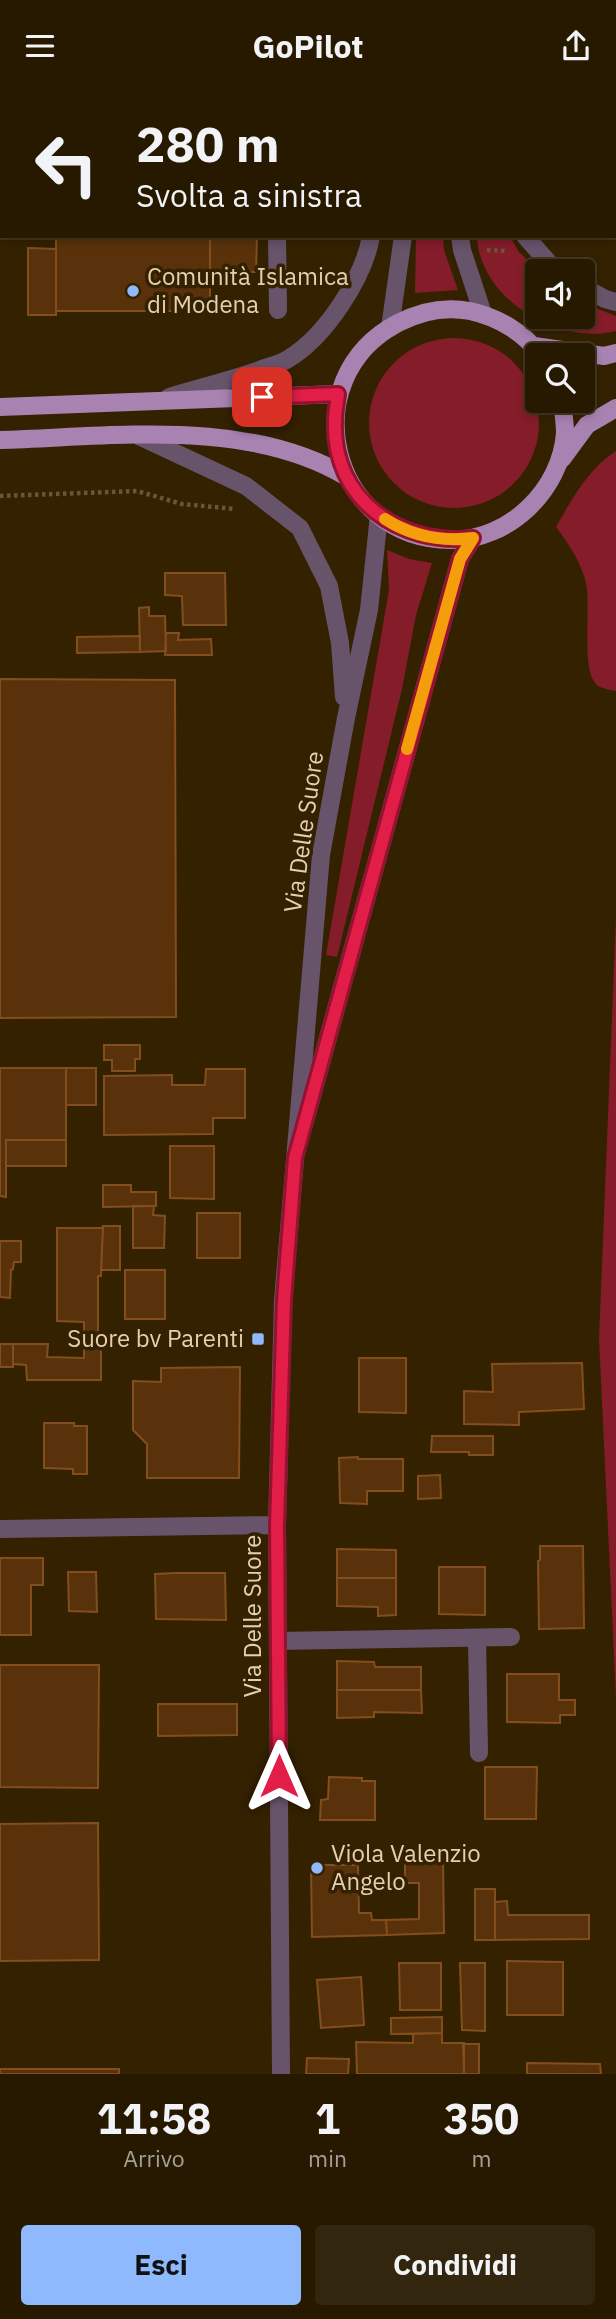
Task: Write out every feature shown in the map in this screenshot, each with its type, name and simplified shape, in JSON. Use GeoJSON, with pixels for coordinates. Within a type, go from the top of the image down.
{"type":"FeatureCollection","features":[{"type":"Feature","properties":{"kind":"main road"},"geometry":{"type":"LineString","coordinates":[[528,343],[511,327],[483,314],[461,309],[416,314],[370,341],[351,366],[338,394],[334,422],[338,451],[347,477],[356,492],[379,515],[396,526],[433,539],[473,538],[495,530],[525,511],[547,485],[558,464],[587,425],[616,408]]}},
{"type":"Feature","properties":{"kind":"main road"},"geometry":{"type":"LineString","coordinates":[[595,355],[616,353]]}},
{"type":"Feature","properties":{"kind":"main road"},"geometry":{"type":"LineString","coordinates":[[0,407],[338,394]]}},
{"type":"Feature","properties":{"kind":"main road"},"geometry":{"type":"LineString","coordinates":[[558,464],[565,433],[563,413]]}},
{"type":"Feature","properties":{"kind":"main road"},"geometry":{"type":"LineString","coordinates":[[0,440],[203,435],[277,447],[322,462],[347,477]]}},
{"type":"Feature","properties":{"kind":"street"},"geometry":{"type":"LineString","coordinates":[[277,238],[278,310]]}},
{"type":"Feature","properties":{"kind":"street"},"geometry":{"type":"LineString","coordinates":[[153,401],[250,374],[288,359],[321,331],[353,285],[371,238]]}},
{"type":"Feature","properties":{"kind":"street"},"geometry":{"type":"LineString","coordinates":[[390,328],[403,238]]}},
{"type":"Feature","properties":{"kind":"street"},"geometry":{"type":"LineString","coordinates":[[460,238],[483,314]]}},
{"type":"Feature","properties":{"kind":"street"},"geometry":{"type":"LineString","coordinates":[[526,238],[545,259]]}},
{"type":"Feature","properties":{"kind":"street"},"geometry":{"type":"LineString","coordinates":[[595,294],[616,302]]}},
{"type":"Feature","properties":{"kind":"street"},"geometry":{"type":"LineString","coordinates":[[139,436],[246,486],[300,528],[329,586],[340,643],[346,718]]}},
{"type":"Feature","properties":{"kind":"street","name":"Via Delle Suore"},"geometry":{"type":"LineString","coordinates":[[281,2074],[277,1525],[284,1300],[321,855],[369,610],[379,515]]}},
{"type":"Feature","properties":{"kind":"street","name":"Via Delle Suore"},"geometry":{"type":"LineString","coordinates":[[295,1158],[460,559],[473,538]]}},
{"type":"Feature","properties":{"kind":"street"},"geometry":{"type":"LineString","coordinates":[[0,1529],[277,1525]]}},
{"type":"Feature","properties":{"kind":"street"},"geometry":{"type":"LineString","coordinates":[[278,1641],[511,1637]]}},
{"type":"Feature","properties":{"kind":"street"},"geometry":{"type":"LineString","coordinates":[[477,1639],[479,1753]]}},
{"type":"Feature","properties":{"kind":"shaded area"},"geometry":{"type":"Polygon","coordinates":[[[416,238],[443,238],[444,250],[458,290],[415,293],[416,238]]]}},
{"type":"Feature","properties":{"kind":"shaded area"},"geometry":{"type":"Polygon","coordinates":[[[477,238],[511,238],[526,259],[525,312],[507,298],[492,280],[481,259],[477,238]]]}},
{"type":"Feature","properties":{"kind":"shaded area"},"geometry":{"type":"Polygon","coordinates":[[[595,308],[616,316],[616,331],[594,334],[564,329],[595,329],[595,308]]]}},
{"type":"Feature","properties":{"kind":"shaded area"},"geometry":{"type":"Polygon","coordinates":[[[437,339],[471,339],[501,352],[525,376],[525,413],[538,413],[538,440],[525,470],[501,494],[471,507],[437,507],[407,494],[383,470],[370,440],[370,406],[383,376],[407,352],[437,339]]]}},
{"type":"Feature","properties":{"kind":"shaded area"},"geometry":{"type":"Polygon","coordinates":[[[616,451],[616,691],[600,687],[593,680],[588,654],[585,579],[573,552],[556,527],[589,476],[616,451]]]}},
{"type":"Feature","properties":{"kind":"shaded area"},"geometry":{"type":"Polygon","coordinates":[[[387,550],[409,559],[432,563],[416,615],[402,689],[337,957],[326,955],[389,590],[387,550]]]}},
{"type":"Feature","properties":{"kind":"shaded area"},"geometry":{"type":"Polygon","coordinates":[[[616,918],[616,1697],[599,1339],[616,918]]]}},
{"type":"Feature","properties":{"kind":"building","name":"Comunità Islamica di Modena"},"geometry":{"type":"Polygon","coordinates":[[[56,238],[210,238],[210,311],[56,311],[56,238]]]}},
{"type":"Feature","properties":{"kind":"building"},"geometry":{"type":"Polygon","coordinates":[[[210,238],[257,238],[256,272],[210,272],[210,238]]]}},
{"type":"Feature","properties":{"kind":"building"},"geometry":{"type":"Polygon","coordinates":[[[28,248],[56,249],[56,315],[28,315],[28,248]]]}},
{"type":"Feature","properties":{"kind":"building"},"geometry":{"type":"Polygon","coordinates":[[[165,573],[225,573],[226,625],[183,625],[182,596],[165,595],[165,573]]]}},
{"type":"Feature","properties":{"kind":"building"},"geometry":{"type":"Polygon","coordinates":[[[149,607],[149,616],[165,616],[166,651],[140,652],[139,608],[149,607]]]}},
{"type":"Feature","properties":{"kind":"building"},"geometry":{"type":"Polygon","coordinates":[[[166,633],[179,633],[178,640],[211,639],[212,655],[165,655],[166,633]]]}},
{"type":"Feature","properties":{"kind":"building"},"geometry":{"type":"Polygon","coordinates":[[[140,636],[140,652],[77,653],[77,637],[140,636]]]}},
{"type":"Feature","properties":{"kind":"building"},"geometry":{"type":"Polygon","coordinates":[[[0,679],[175,680],[176,1017],[0,1018],[0,679]]]}},
{"type":"Feature","properties":{"kind":"building"},"geometry":{"type":"Polygon","coordinates":[[[104,1045],[140,1045],[140,1059],[135,1059],[135,1071],[112,1071],[112,1060],[104,1060],[104,1045]]]}},
{"type":"Feature","properties":{"kind":"building"},"geometry":{"type":"Polygon","coordinates":[[[0,1068],[66,1068],[66,1140],[6,1140],[6,1197],[0,1196],[0,1068]]]}},
{"type":"Feature","properties":{"kind":"building"},"geometry":{"type":"Polygon","coordinates":[[[66,1068],[96,1068],[96,1105],[66,1105],[66,1068]]]}},
{"type":"Feature","properties":{"kind":"building"},"geometry":{"type":"Polygon","coordinates":[[[206,1069],[245,1069],[245,1118],[213,1118],[213,1134],[104,1135],[104,1076],[172,1075],[172,1085],[205,1085],[206,1069]]]}},
{"type":"Feature","properties":{"kind":"building"},"geometry":{"type":"Polygon","coordinates":[[[6,1140],[66,1140],[66,1166],[6,1166],[6,1140]]]}},
{"type":"Feature","properties":{"kind":"building"},"geometry":{"type":"Polygon","coordinates":[[[170,1146],[214,1146],[214,1199],[170,1198],[170,1146]]]}},
{"type":"Feature","properties":{"kind":"building"},"geometry":{"type":"Polygon","coordinates":[[[103,1185],[131,1185],[131,1192],[156,1192],[156,1206],[103,1207],[103,1185]]]}},
{"type":"Feature","properties":{"kind":"building"},"geometry":{"type":"Polygon","coordinates":[[[133,1206],[154,1206],[153,1215],[165,1216],[164,1248],[133,1248],[133,1206]]]}},
{"type":"Feature","properties":{"kind":"building"},"geometry":{"type":"Polygon","coordinates":[[[197,1213],[240,1213],[240,1258],[197,1258],[197,1213]]]}},
{"type":"Feature","properties":{"kind":"building"},"geometry":{"type":"Polygon","coordinates":[[[103,1226],[120,1226],[120,1270],[101,1270],[103,1226]]]}},
{"type":"Feature","properties":{"kind":"building"},"geometry":{"type":"Polygon","coordinates":[[[57,1228],[103,1228],[101,1276],[98,1276],[98,1344],[84,1344],[84,1322],[57,1321],[57,1228]]]}},
{"type":"Feature","properties":{"kind":"building"},"geometry":{"type":"Polygon","coordinates":[[[0,1241],[21,1241],[21,1262],[14,1262],[11,1270],[10,1298],[0,1297],[0,1241]]]}},
{"type":"Feature","properties":{"kind":"building"},"geometry":{"type":"Polygon","coordinates":[[[125,1270],[165,1270],[165,1319],[125,1319],[125,1270]]]}},
{"type":"Feature","properties":{"kind":"building"},"geometry":{"type":"Polygon","coordinates":[[[0,1344],[13,1344],[13,1367],[0,1367],[0,1344]]]}},
{"type":"Feature","properties":{"kind":"building"},"geometry":{"type":"Polygon","coordinates":[[[13,1344],[48,1344],[47,1357],[84,1358],[84,1344],[101,1344],[101,1380],[27,1380],[26,1365],[13,1364],[13,1344]]]}},
{"type":"Feature","properties":{"kind":"building"},"geometry":{"type":"Polygon","coordinates":[[[359,1358],[406,1358],[406,1413],[359,1412],[359,1358]]]}},
{"type":"Feature","properties":{"kind":"building"},"geometry":{"type":"Polygon","coordinates":[[[582,1363],[584,1409],[519,1412],[519,1425],[464,1424],[464,1391],[493,1392],[492,1364],[582,1363]]]}},
{"type":"Feature","properties":{"kind":"building"},"geometry":{"type":"Polygon","coordinates":[[[240,1367],[239,1478],[147,1478],[147,1444],[133,1430],[133,1381],[161,1382],[161,1368],[240,1367]]]}},
{"type":"Feature","properties":{"kind":"building"},"geometry":{"type":"Polygon","coordinates":[[[44,1423],[87,1426],[87,1474],[73,1474],[73,1469],[44,1468],[44,1423]]]}},
{"type":"Feature","properties":{"kind":"building"},"geometry":{"type":"Polygon","coordinates":[[[432,1436],[493,1436],[493,1455],[431,1452],[432,1436]]]}},
{"type":"Feature","properties":{"kind":"building"},"geometry":{"type":"Polygon","coordinates":[[[339,1458],[403,1459],[403,1491],[367,1491],[367,1504],[340,1503],[339,1458]]]}},
{"type":"Feature","properties":{"kind":"building"},"geometry":{"type":"Polygon","coordinates":[[[440,1475],[441,1498],[418,1499],[418,1476],[440,1475]]]}},
{"type":"Feature","properties":{"kind":"building"},"geometry":{"type":"Polygon","coordinates":[[[540,1546],[583,1546],[584,1628],[539,1629],[540,1546]]]}},
{"type":"Feature","properties":{"kind":"building"},"geometry":{"type":"Polygon","coordinates":[[[337,1549],[396,1550],[396,1578],[337,1578],[337,1549]]]}},
{"type":"Feature","properties":{"kind":"building"},"geometry":{"type":"Polygon","coordinates":[[[0,1558],[43,1558],[43,1585],[31,1585],[31,1635],[0,1635],[0,1558]]]}},
{"type":"Feature","properties":{"kind":"building"},"geometry":{"type":"Polygon","coordinates":[[[439,1567],[485,1567],[485,1615],[439,1614],[439,1567]]]}},
{"type":"Feature","properties":{"kind":"building"},"geometry":{"type":"Polygon","coordinates":[[[68,1572],[96,1572],[97,1612],[69,1611],[68,1572]]]}},
{"type":"Feature","properties":{"kind":"building"},"geometry":{"type":"Polygon","coordinates":[[[225,1573],[226,1620],[156,1619],[155,1574],[225,1573]]]}},
{"type":"Feature","properties":{"kind":"building"},"geometry":{"type":"Polygon","coordinates":[[[337,1578],[396,1578],[396,1615],[378,1616],[378,1607],[337,1606],[337,1578]]]}},
{"type":"Feature","properties":{"kind":"building"},"geometry":{"type":"Polygon","coordinates":[[[337,1661],[374,1662],[375,1667],[421,1667],[421,1690],[337,1690],[337,1661]]]}},
{"type":"Feature","properties":{"kind":"building"},"geometry":{"type":"Polygon","coordinates":[[[0,1665],[99,1665],[98,1788],[0,1787],[0,1665]]]}},
{"type":"Feature","properties":{"kind":"building"},"geometry":{"type":"Polygon","coordinates":[[[507,1674],[559,1674],[559,1700],[575,1700],[575,1715],[560,1715],[560,1723],[507,1722],[507,1674]]]}},
{"type":"Feature","properties":{"kind":"building"},"geometry":{"type":"Polygon","coordinates":[[[337,1690],[421,1690],[422,1713],[374,1712],[374,1717],[337,1718],[337,1690]]]}},
{"type":"Feature","properties":{"kind":"building"},"geometry":{"type":"Polygon","coordinates":[[[158,1704],[237,1704],[237,1735],[158,1736],[158,1704]]]}},
{"type":"Feature","properties":{"kind":"building"},"geometry":{"type":"Polygon","coordinates":[[[485,1767],[537,1767],[536,1819],[485,1819],[485,1767]]]}},
{"type":"Feature","properties":{"kind":"building"},"geometry":{"type":"Polygon","coordinates":[[[329,1777],[375,1781],[375,1820],[320,1820],[321,1800],[328,1799],[329,1777]]]}},
{"type":"Feature","properties":{"kind":"building"},"geometry":{"type":"Polygon","coordinates":[[[98,1823],[99,1960],[0,1961],[0,1824],[98,1823]]]}},
{"type":"Feature","properties":{"kind":"building"},"geometry":{"type":"Polygon","coordinates":[[[405,1859],[443,1859],[444,1933],[387,1935],[386,1920],[419,1919],[419,1883],[405,1883],[405,1859]]]}},
{"type":"Feature","properties":{"kind":"building"},"geometry":{"type":"Polygon","coordinates":[[[311,1865],[358,1865],[359,1913],[371,1913],[372,1920],[386,1920],[387,1935],[312,1937],[311,1865]]]}},
{"type":"Feature","properties":{"kind":"building"},"geometry":{"type":"Polygon","coordinates":[[[475,1889],[495,1889],[495,1940],[475,1940],[475,1889]]]}},
{"type":"Feature","properties":{"kind":"building"},"geometry":{"type":"Polygon","coordinates":[[[507,1901],[508,1915],[589,1915],[589,1939],[495,1940],[495,1902],[507,1901]]]}},
{"type":"Feature","properties":{"kind":"building"},"geometry":{"type":"Polygon","coordinates":[[[507,1961],[563,1962],[563,2015],[507,2015],[507,1961]]]}},
{"type":"Feature","properties":{"kind":"building"},"geometry":{"type":"Polygon","coordinates":[[[399,1963],[441,1963],[441,2010],[400,2010],[399,1963]]]}},
{"type":"Feature","properties":{"kind":"building"},"geometry":{"type":"Polygon","coordinates":[[[460,1963],[485,1963],[485,2031],[462,2030],[460,1963]]]}},
{"type":"Feature","properties":{"kind":"building"},"geometry":{"type":"Polygon","coordinates":[[[361,1977],[364,2025],[321,2028],[317,1980],[361,1977]]]}},
{"type":"Feature","properties":{"kind":"building"},"geometry":{"type":"Polygon","coordinates":[[[442,2017],[442,2033],[391,2034],[391,2018],[442,2017]]]}},
{"type":"Feature","properties":{"kind":"building"},"geometry":{"type":"Polygon","coordinates":[[[442,2033],[442,2043],[464,2043],[464,2074],[357,2074],[356,2042],[413,2043],[413,2034],[442,2033]]]}},
{"type":"Feature","properties":{"kind":"building"},"geometry":{"type":"Polygon","coordinates":[[[463,2044],[479,2044],[479,2074],[464,2074],[463,2044]]]}},
{"type":"Feature","properties":{"kind":"building"},"geometry":{"type":"Polygon","coordinates":[[[307,2058],[349,2059],[348,2074],[306,2074],[307,2058]]]}},
{"type":"Feature","properties":{"kind":"building"},"geometry":{"type":"Polygon","coordinates":[[[527,2063],[600,2064],[601,2074],[527,2074],[527,2063]]]}},
{"type":"Feature","properties":{"kind":"building"},"geometry":{"type":"Polygon","coordinates":[[[0,2069],[119,2069],[119,2074],[0,2074],[0,2069]]]}},
{"type":"Feature","properties":{"kind":"slow traffic"},"geometry":{"type":"LineString","coordinates":[[385,519],[414,534],[433,539],[473,538],[460,559],[407,749]]}},
{"type":"Feature","properties":{"kind":"place","name":"Comunità Islamica di Modena"},"geometry":{"type":"Point","coordinates":[133,291]}},
{"type":"Feature","properties":{"kind":"place","name":"Suore bv Parenti"},"geometry":{"type":"Point","coordinates":[258,1339]}},
{"type":"Feature","properties":{"kind":"place","name":"Viola Valenzio Angelo"},"geometry":{"type":"Point","coordinates":[317,1868]}},
{"type":"Feature","properties":{"kind":"route"},"geometry":{"type":"LineString","coordinates":[[262,397],[338,394],[334,422],[338,451],[347,477],[366,504],[396,526],[414,534],[433,539],[473,538],[460,559],[295,1158],[284,1300],[277,1525],[279,1776]]}}]}
